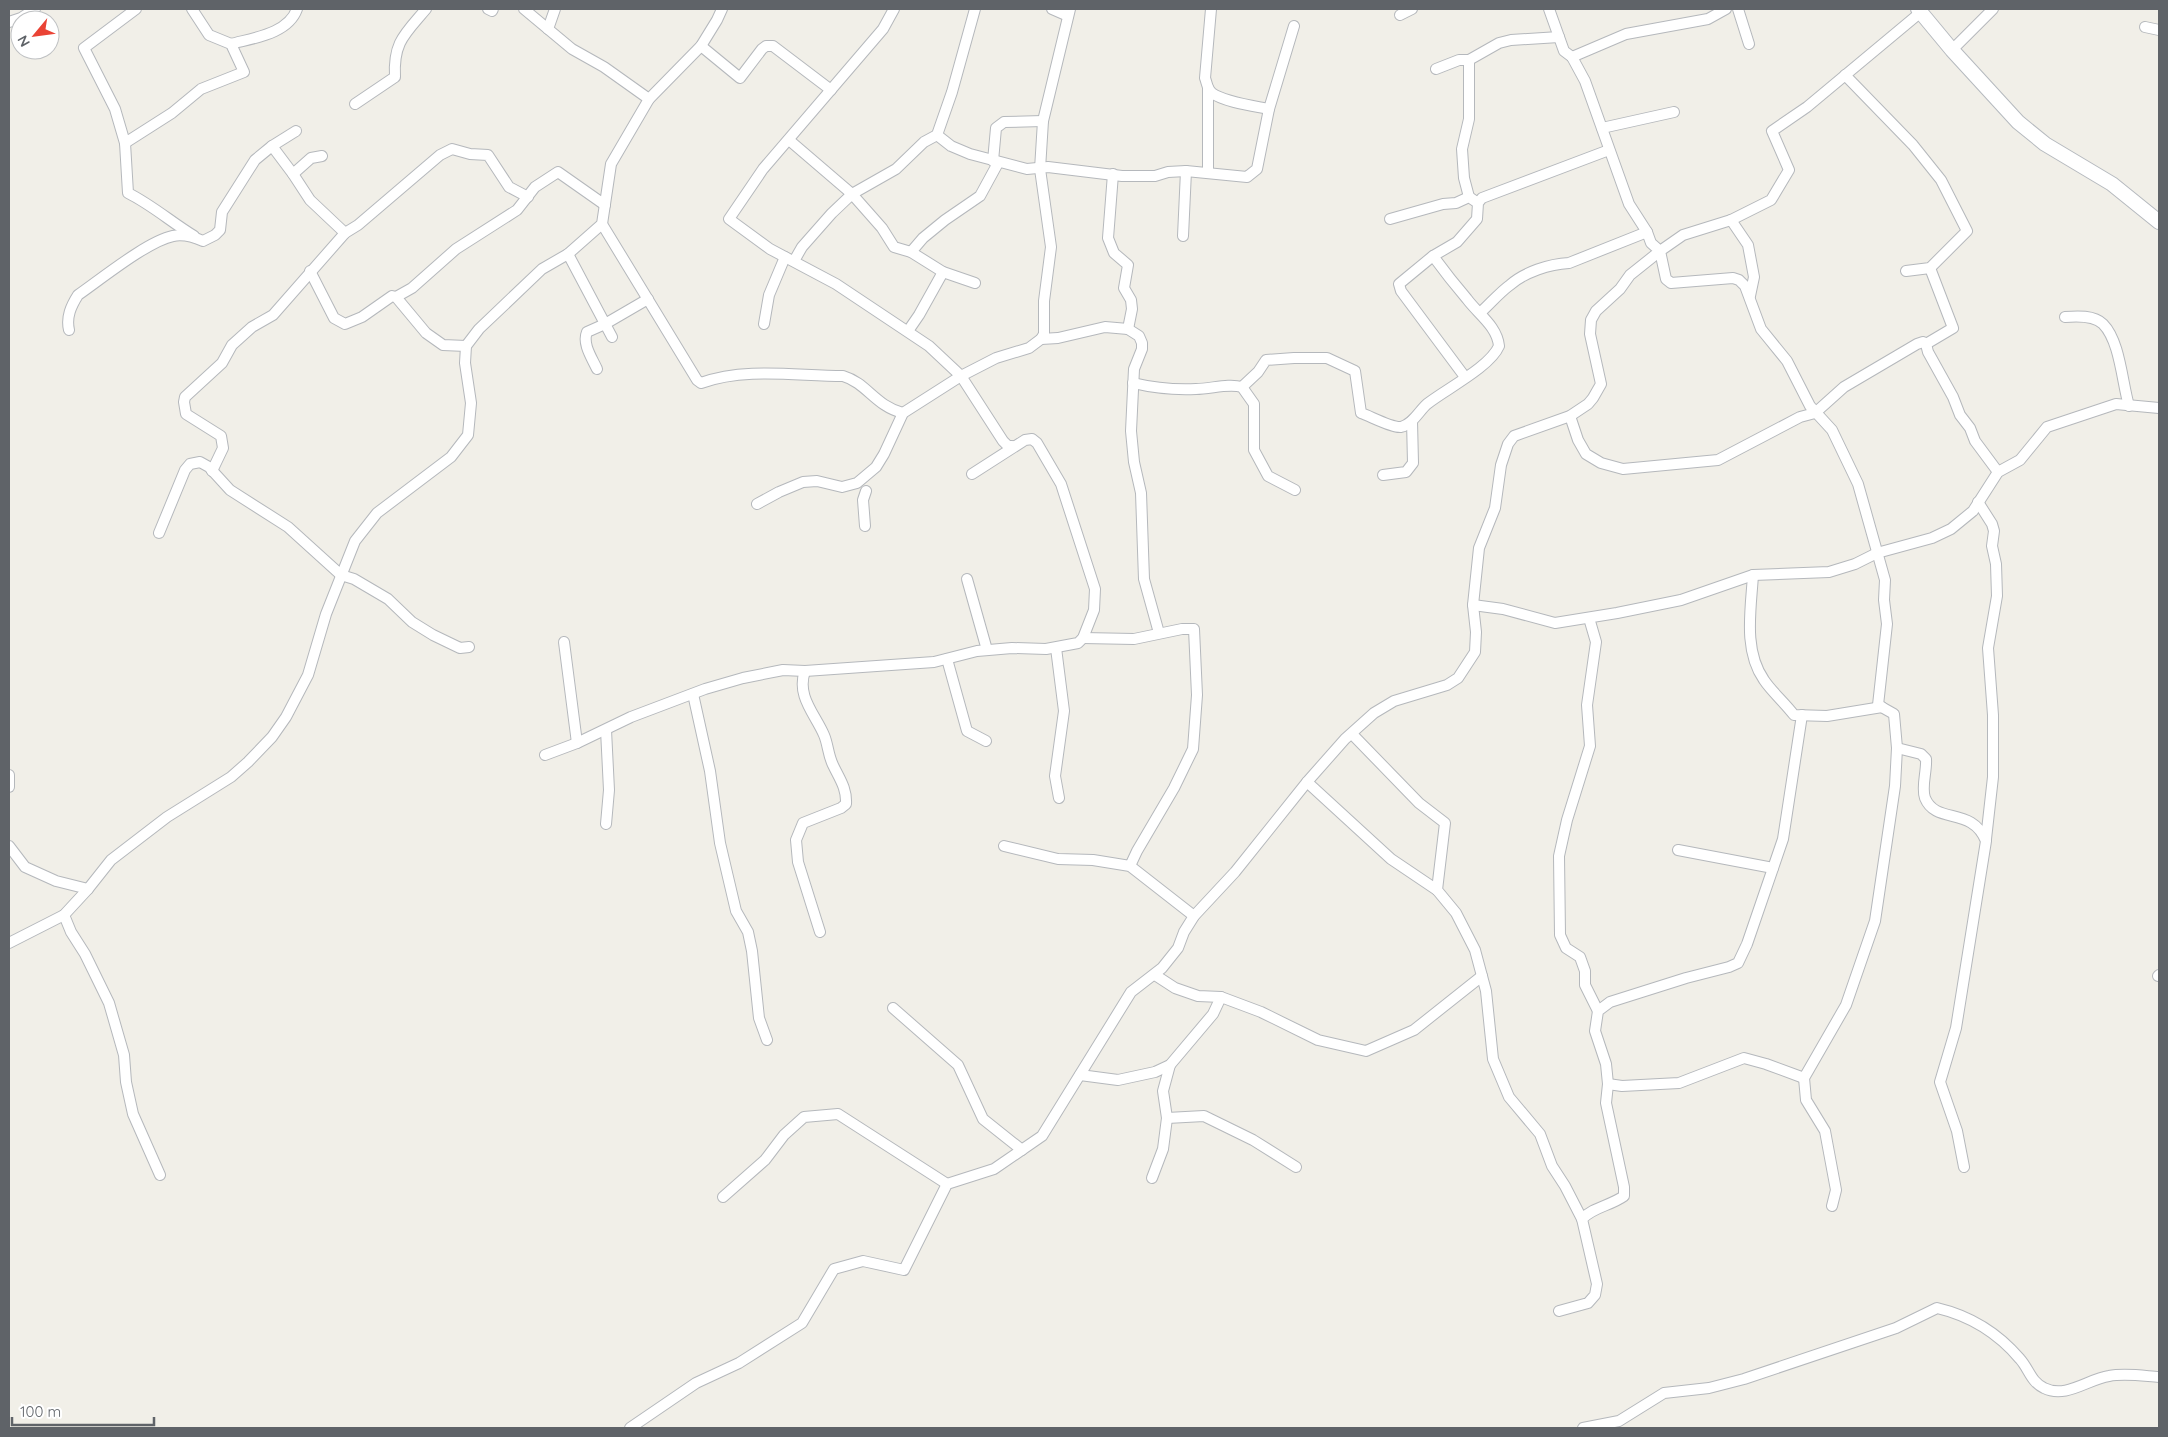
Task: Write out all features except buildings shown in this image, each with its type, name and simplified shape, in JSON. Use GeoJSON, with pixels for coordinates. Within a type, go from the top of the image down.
{"type":"FeatureCollection","features":[{"type":"Feature","properties":{"kind":"street"},"geometry":{"type":"LineString","coordinates":[[9,22],[21,18],[35,9]]}},
{"type":"Feature","properties":{"kind":"street"},"geometry":{"type":"LineString","coordinates":[[136,9],[84,48],[115,109],[125,143],[128,193],[147,202],[170,221],[203,241],[215,236],[220,230],[222,212],[255,160],[272,146],[296,131]]}},
{"type":"Feature","properties":{"kind":"street"},"geometry":{"type":"LineString","coordinates":[[192,9],[209,35],[231,44],[273,33],[294,15],[296,9]]}},
{"type":"Feature","properties":{"kind":"street"},"geometry":{"type":"LineString","coordinates":[[356,104],[395,77],[394,61],[398,42],[426,9]]}},
{"type":"Feature","properties":{"kind":"street"},"geometry":{"type":"LineString","coordinates":[[488,9],[492,11],[493,9]]}},
{"type":"Feature","properties":{"kind":"street"},"geometry":{"type":"LineString","coordinates":[[524,9],[572,49],[604,67],[649,99]]}},
{"type":"Feature","properties":{"kind":"street"},"geometry":{"type":"LineString","coordinates":[[548,29],[555,9]]}},
{"type":"Feature","properties":{"kind":"street"},"geometry":{"type":"LineString","coordinates":[[9,943],[64,915],[111,860],[167,817],[231,777],[272,737],[286,717],[308,675],[326,614],[355,541],[377,514],[451,457],[468,435],[472,403],[466,364],[466,346],[479,329],[542,269],[568,254],[602,224],[611,164],[649,99],[701,46],[722,9]]}},
{"type":"Feature","properties":{"kind":"street"},"geometry":{"type":"LineString","coordinates":[[894,9],[883,29],[764,169],[729,219],[770,249],[836,284],[929,346],[961,376],[1003,441],[1008,446],[1012,446]]}},
{"type":"Feature","properties":{"kind":"street"},"geometry":{"type":"LineString","coordinates":[[764,324],[768,295],[789,259],[852,194],[896,169],[917,147],[937,135],[952,92],[975,9]]}},
{"type":"Feature","properties":{"kind":"street"},"geometry":{"type":"LineString","coordinates":[[757,504],[803,482],[817,481],[842,487],[857,483],[876,467],[903,413],[961,376],[996,358],[1029,348],[1041,339],[1044,334],[1044,301],[1051,247],[1040,169],[1042,122],[1069,12],[1052,9]]}},
{"type":"Feature","properties":{"kind":"street"},"geometry":{"type":"LineString","coordinates":[[1208,173],[1208,88],[1205,78],[1210,9]]}},
{"type":"Feature","properties":{"kind":"street"},"geometry":{"type":"LineString","coordinates":[[1400,15],[1412,9]]}},
{"type":"Feature","properties":{"kind":"street"},"geometry":{"type":"LineString","coordinates":[[1550,9],[1564,51],[1572,57],[1585,81],[1629,204],[1647,232],[1651,243],[1660,251],[1666,279],[1671,283],[1733,278],[1739,280],[1750,296],[1761,329],[1787,361],[1794,379],[1815,414],[1832,430],[1858,484],[1885,580],[1884,600],[1887,624],[1878,705],[1894,714],[1897,748],[1895,786],[1875,921],[1846,1005],[1804,1078],[1806,1100],[1825,1132],[1836,1190],[1832,1206]]}},
{"type":"Feature","properties":{"kind":"street"},"geometry":{"type":"LineString","coordinates":[[1572,57],[1626,34],[1708,19],[1726,9]]}},
{"type":"Feature","properties":{"kind":"street"},"geometry":{"type":"LineString","coordinates":[[1738,9],[1749,44]]}},
{"type":"Feature","properties":{"kind":"street"},"geometry":{"type":"LineString","coordinates":[[1952,50],[1993,9]]}},
{"type":"Feature","properties":{"kind":"street"},"geometry":{"type":"LineString","coordinates":[[630,1428],[696,1383],[739,1363],[802,1323],[834,1269],[863,1261],[904,1270],[947,1184],[994,1169],[1042,1136],[1131,992],[1162,968],[1178,948],[1184,932],[1194,916],[1235,872],[1307,782],[1374,713],[1394,701],[1447,685],[1458,678],[1475,652],[1476,632],[1473,605],[1479,548],[1495,508],[1501,465],[1508,444],[1514,436],[1570,416],[1588,404],[1600,384],[1590,334],[1591,320],[1596,311],[1620,289],[1630,275],[1683,235],[1731,220],[1771,200],[1789,170],[1772,131],[1807,107],[1920,11],[1952,50],[2018,122],[2045,144],[2112,184],[2159,222]]}},
{"type":"Feature","properties":{"kind":"street"},"geometry":{"type":"LineString","coordinates":[[937,135],[951,146],[995,162],[1027,169],[1048,167],[1122,176],[1155,176],[1168,172],[1186,171],[1246,177],[1252,174],[1258,164],[1269,109],[1294,26]]}},
{"type":"Feature","properties":{"kind":"street"},"geometry":{"type":"LineString","coordinates":[[2145,27],[2159,30]]}},
{"type":"Feature","properties":{"kind":"street"},"geometry":{"type":"LineString","coordinates":[[1436,69],[1459,60],[1469,60],[1499,43],[1510,40],[1559,37]]}},
{"type":"Feature","properties":{"kind":"street"},"geometry":{"type":"LineString","coordinates":[[125,143],[172,113],[201,89],[244,72],[231,44]]}},
{"type":"Feature","properties":{"kind":"street"},"geometry":{"type":"LineString","coordinates":[[701,46],[740,78],[762,49],[766,46],[773,46],[832,90]]}},
{"type":"Feature","properties":{"kind":"street"},"geometry":{"type":"LineString","coordinates":[[1465,377],[1401,291],[1399,284],[1434,256],[1457,242],[1477,219],[1473,200],[1464,178],[1462,149],[1469,119],[1469,60]]}},
{"type":"Feature","properties":{"kind":"street"},"geometry":{"type":"LineString","coordinates":[[1845,75],[1912,145],[1942,180],[1967,231],[1930,268],[1906,271]]}},
{"type":"Feature","properties":{"kind":"street"},"geometry":{"type":"LineString","coordinates":[[1208,88],[1211,92],[1223,98],[1269,109]]}},
{"type":"Feature","properties":{"kind":"street"},"geometry":{"type":"LineString","coordinates":[[1602,128],[1674,112]]}},
{"type":"Feature","properties":{"kind":"street"},"geometry":{"type":"LineString","coordinates":[[911,252],[923,238],[945,220],[980,196],[995,162],[996,128],[1004,122],[1042,122]]}},
{"type":"Feature","properties":{"kind":"street"},"geometry":{"type":"LineString","coordinates":[[789,140],[852,194],[882,228],[894,247],[911,252],[943,272],[975,283]]}},
{"type":"Feature","properties":{"kind":"street"},"geometry":{"type":"LineString","coordinates":[[272,146],[310,200],[345,233]]}},
{"type":"Feature","properties":{"kind":"street"},"geometry":{"type":"LineString","coordinates":[[212,471],[223,448],[221,436],[186,414],[185,397],[222,363],[232,345],[252,327],[272,315],[345,233],[358,225],[440,155],[452,149],[470,154],[488,155],[509,187],[528,197]]}},
{"type":"Feature","properties":{"kind":"street"},"geometry":{"type":"LineString","coordinates":[[1390,218],[1443,204],[1482,198],[1610,150]]}},
{"type":"Feature","properties":{"kind":"street"},"geometry":{"type":"LineString","coordinates":[[293,174],[311,158],[322,156]]}},
{"type":"Feature","properties":{"kind":"street"},"geometry":{"type":"LineString","coordinates":[[1183,236],[1186,171]]}},
{"type":"Feature","properties":{"kind":"street"},"geometry":{"type":"LineString","coordinates":[[310,271],[334,318],[345,324],[362,317],[392,296],[396,297],[412,288],[456,250],[517,210],[544,180],[558,172],[606,205]]}},
{"type":"Feature","properties":{"kind":"street"},"geometry":{"type":"LineString","coordinates":[[1113,174],[1108,238],[1114,252],[1128,264],[1124,288],[1131,300],[1132,309],[1128,329]]}},
{"type":"Feature","properties":{"kind":"street"},"geometry":{"type":"LineString","coordinates":[[1731,220],[1748,246],[1754,277],[1750,296]]}},
{"type":"Feature","properties":{"kind":"street"},"geometry":{"type":"LineString","coordinates":[[602,224],[697,380],[701,383],[721,376],[743,374],[843,376],[854,379],[879,402],[903,413]]}},
{"type":"Feature","properties":{"kind":"street"},"geometry":{"type":"LineString","coordinates":[[1481,312],[1510,284],[1541,269],[1557,264],[1569,263],[1647,232]]}},
{"type":"Feature","properties":{"kind":"street"},"geometry":{"type":"LineString","coordinates":[[69,330],[67,321],[72,303],[78,295],[159,240],[176,235],[194,237]]}},
{"type":"Feature","properties":{"kind":"street"},"geometry":{"type":"LineString","coordinates":[[568,254],[612,336]]}},
{"type":"Feature","properties":{"kind":"street"},"geometry":{"type":"LineString","coordinates":[[1242,387],[1258,372],[1266,360],[1328,358],[1355,371],[1361,413],[1401,427],[1412,421],[1426,406],[1487,361],[1499,346],[1494,330],[1481,312],[1475,310],[1434,256]]}},
{"type":"Feature","properties":{"kind":"street"},"geometry":{"type":"LineString","coordinates":[[1570,416],[1578,440],[1586,454],[1601,462],[1622,469],[1718,460],[1800,417],[1815,414],[1844,387],[1917,344],[1923,342],[1926,344],[1953,328],[1930,268]]}},
{"type":"Feature","properties":{"kind":"street"},"geometry":{"type":"LineString","coordinates":[[908,332],[943,272]]}},
{"type":"Feature","properties":{"kind":"street"},"geometry":{"type":"LineString","coordinates":[[396,297],[426,334],[443,345],[466,346]]}},
{"type":"Feature","properties":{"kind":"street"},"geometry":{"type":"LineString","coordinates":[[597,369],[584,338],[587,332],[605,324],[648,299]]}},
{"type":"Feature","properties":{"kind":"street"},"geometry":{"type":"LineString","coordinates":[[2065,317],[2084,316],[2102,323],[2117,348],[2123,387],[2129,406]]}},
{"type":"Feature","properties":{"kind":"street"},"geometry":{"type":"LineString","coordinates":[[1041,339],[1058,338],[1105,327],[1128,329],[1139,336],[1142,343],[1142,349],[1134,369],[1130,431],[1141,493],[1144,579],[1159,633]]}},
{"type":"Feature","properties":{"kind":"street"},"geometry":{"type":"LineString","coordinates":[[1926,344],[1928,352],[1954,397],[1960,415],[1970,428],[1975,442],[1998,472]]}},
{"type":"Feature","properties":{"kind":"street"},"geometry":{"type":"LineString","coordinates":[[1133,383],[1155,388],[1195,389],[1236,385],[1242,387],[1254,404],[1254,450],[1268,476],[1295,490]]}},
{"type":"Feature","properties":{"kind":"street"},"geometry":{"type":"LineString","coordinates":[[1473,605],[1503,609],[1555,623],[1681,600],[1753,575],[1829,572],[1855,564],[1877,553],[1932,538],[1951,529],[1973,511],[1998,472],[2020,460],[2047,427],[2109,406],[2159,408]]}},
{"type":"Feature","properties":{"kind":"street"},"geometry":{"type":"LineString","coordinates":[[1383,475],[1406,472],[1413,463],[1412,421]]}},
{"type":"Feature","properties":{"kind":"street"},"geometry":{"type":"LineString","coordinates":[[545,755],[577,743],[631,717],[743,678],[783,670],[805,671],[934,662],[987,650],[1056,648],[1078,643],[1083,638],[1094,610],[1095,589],[1061,484],[1037,443],[1032,439],[1024,440],[1012,446],[972,474]]}},
{"type":"Feature","properties":{"kind":"street"},"geometry":{"type":"LineString","coordinates":[[159,533],[184,470],[190,464],[200,462],[212,471],[230,490],[288,527],[341,575],[354,579],[388,599],[412,622],[433,635],[460,648],[469,647]]}},
{"type":"Feature","properties":{"kind":"street"},"geometry":{"type":"LineString","coordinates":[[865,526],[863,500],[868,473]]}},
{"type":"Feature","properties":{"kind":"street"},"geometry":{"type":"LineString","coordinates":[[857,483],[866,491]]}},
{"type":"Feature","properties":{"kind":"street"},"geometry":{"type":"LineString","coordinates":[[1964,1167],[1957,1131],[1940,1082],[1956,1028],[1986,841],[1993,768],[1993,715],[1988,648],[1997,596],[1996,564],[1992,546],[1994,531],[1992,524],[1978,502]]}},
{"type":"Feature","properties":{"kind":"street"},"geometry":{"type":"LineString","coordinates":[[1753,575],[1749,630],[1754,662],[1764,680],[1794,714],[1828,716],[1882,707]]}},
{"type":"Feature","properties":{"kind":"street"},"geometry":{"type":"LineString","coordinates":[[967,579],[987,650]]}},
{"type":"Feature","properties":{"kind":"street"},"geometry":{"type":"LineString","coordinates":[[1582,1219],[1588,1212],[1624,1196],[1624,1188],[1606,1103],[1608,1084],[1606,1064],[1594,1030],[1598,1011],[1585,985],[1585,971],[1580,957],[1566,948],[1560,935],[1559,856],[1567,820],[1590,746],[1587,705],[1596,642],[1588,618]]}},
{"type":"Feature","properties":{"kind":"street"},"geometry":{"type":"LineString","coordinates":[[1083,638],[1134,639],[1182,629],[1194,629],[1197,695],[1193,749],[1174,788],[1137,850],[1130,866]]}},
{"type":"Feature","properties":{"kind":"street"},"geometry":{"type":"LineString","coordinates":[[564,642],[577,743]]}},
{"type":"Feature","properties":{"kind":"street"},"geometry":{"type":"LineString","coordinates":[[1056,648],[1064,710],[1056,776],[1059,798]]}},
{"type":"Feature","properties":{"kind":"street"},"geometry":{"type":"LineString","coordinates":[[947,659],[967,731],[986,741]]}},
{"type":"Feature","properties":{"kind":"street"},"geometry":{"type":"LineString","coordinates":[[805,671],[802,680],[802,691],[813,717],[824,735],[832,763],[844,784],[846,797],[846,804],[841,808],[803,823],[796,840],[798,862],[820,932]]}},
{"type":"Feature","properties":{"kind":"street"},"geometry":{"type":"LineString","coordinates":[[693,694],[710,771],[720,843],[736,911],[748,932],[752,951],[759,1018],[767,1040]]}},
{"type":"Feature","properties":{"kind":"street"},"geometry":{"type":"LineString","coordinates":[[1598,1011],[1610,1002],[1738,963],[1747,944],[1783,839],[1802,715]]}},
{"type":"Feature","properties":{"kind":"street"},"geometry":{"type":"LineString","coordinates":[[606,730],[609,790],[606,824]]}},
{"type":"Feature","properties":{"kind":"street"},"geometry":{"type":"LineString","coordinates":[[1352,734],[1418,803],[1445,823],[1437,890]]}},
{"type":"Feature","properties":{"kind":"street"},"geometry":{"type":"LineString","coordinates":[[1897,748],[1920,754],[1926,759],[1924,794],[1930,806],[1949,816],[1970,821],[1980,829],[1986,841]]}},
{"type":"Feature","properties":{"kind":"street"},"geometry":{"type":"LineString","coordinates":[[9,775],[9,788]]}},
{"type":"Feature","properties":{"kind":"street"},"geometry":{"type":"LineString","coordinates":[[1307,782],[1391,859],[1437,890],[1456,913],[1475,950],[1486,991],[1493,1059],[1509,1097],[1540,1134],[1552,1166],[1582,1219],[1597,1284],[1596,1296],[1588,1303],[1560,1311]]}},
{"type":"Feature","properties":{"kind":"street"},"geometry":{"type":"LineString","coordinates":[[9,846],[26,867],[56,881],[88,889]]}},
{"type":"Feature","properties":{"kind":"street"},"geometry":{"type":"LineString","coordinates":[[1004,846],[1058,860],[1094,860],[1130,866],[1194,916]]}},
{"type":"Feature","properties":{"kind":"street"},"geometry":{"type":"LineString","coordinates":[[1678,850],[1773,868]]}},
{"type":"Feature","properties":{"kind":"street"},"geometry":{"type":"LineString","coordinates":[[64,915],[108,1003],[124,1055],[126,1082],[133,1114],[160,1175]]}},
{"type":"Feature","properties":{"kind":"street"},"geometry":{"type":"LineString","coordinates":[[1155,975],[1175,988],[1198,996],[1221,997],[1261,1012],[1318,1040],[1366,1051],[1414,1030],[1482,976]]}},
{"type":"Feature","properties":{"kind":"street"},"geometry":{"type":"LineString","coordinates":[[1080,1075],[1118,1080],[1155,1072],[1170,1065],[1213,1014],[1221,997]]}},
{"type":"Feature","properties":{"kind":"street"},"geometry":{"type":"LineString","coordinates":[[893,1008],[958,1065],[983,1119],[1022,1150]]}},
{"type":"Feature","properties":{"kind":"street"},"geometry":{"type":"LineString","coordinates":[[1608,1084],[1622,1086],[1679,1083],[1744,1058],[1804,1078]]}},
{"type":"Feature","properties":{"kind":"street"},"geometry":{"type":"LineString","coordinates":[[1152,1178],[1163,1149],[1167,1118],[1163,1091],[1170,1065]]}},
{"type":"Feature","properties":{"kind":"street"},"geometry":{"type":"LineString","coordinates":[[723,1197],[764,1160],[784,1135],[804,1117],[838,1114],[947,1184]]}},
{"type":"Feature","properties":{"kind":"street"},"geometry":{"type":"LineString","coordinates":[[1167,1118],[1204,1116],[1252,1140],[1296,1167]]}},
{"type":"Feature","properties":{"kind":"street"},"geometry":{"type":"LineString","coordinates":[[1583,1428],[1619,1421],[1664,1393],[1709,1388],[1744,1379],[1896,1328],[1937,1308],[1967,1317],[2000,1338],[2022,1361],[2034,1382],[2044,1388],[2066,1391],[2110,1375],[2159,1377]]}}]}
